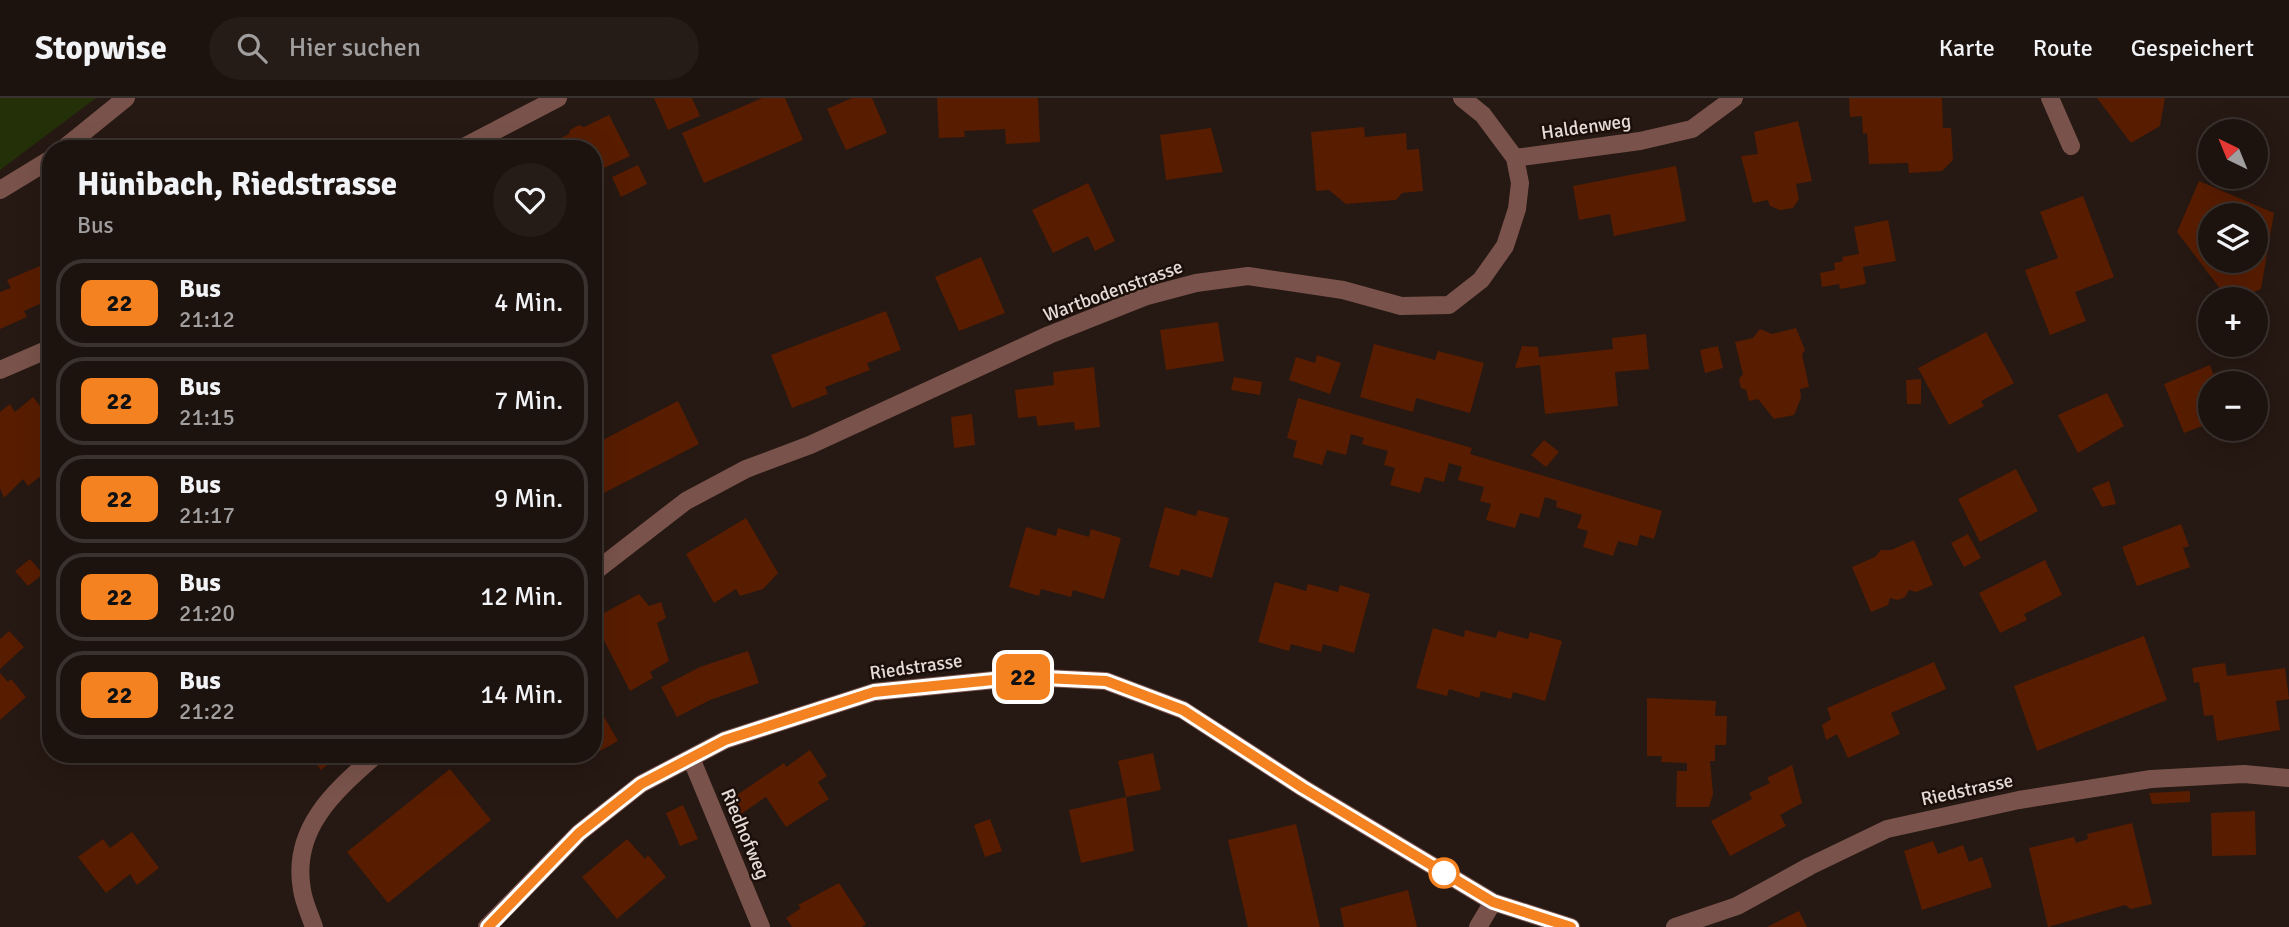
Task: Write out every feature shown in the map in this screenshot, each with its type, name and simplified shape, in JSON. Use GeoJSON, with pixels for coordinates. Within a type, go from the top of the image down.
{"type":"FeatureCollection","features":[{"type":"Feature","properties":{"kind":"street"},"geometry":{"type":"LineString","coordinates":[[74,140],[126,98]]}},
{"type":"Feature","properties":{"kind":"street"},"geometry":{"type":"LineString","coordinates":[[477,140],[558,98]]}},
{"type":"Feature","properties":{"kind":"street"},"geometry":{"type":"LineString","coordinates":[[1462,98],[1483,115],[1515,158]]}},
{"type":"Feature","properties":{"kind":"street","name":"Haldenweg"},"geometry":{"type":"LineString","coordinates":[[1515,158],[1640,141],[1692,129],[1734,98]]}},
{"type":"Feature","properties":{"kind":"street"},"geometry":{"type":"LineString","coordinates":[[2050,98],[2071,146]]}},
{"type":"Feature","properties":{"kind":"street","name":"Wartbodenstrasse"},"geometry":{"type":"LineString","coordinates":[[602,566],[686,501],[746,469],[810,445],[1049,335],[1147,296],[1196,283],[1248,276],[1343,290],[1401,306],[1449,305],[1481,280],[1505,246],[1517,209],[1520,183],[1515,158]]}},
{"type":"Feature","properties":{"kind":"street"},"geometry":{"type":"LineString","coordinates":[[0,190],[42,164]]}},
{"type":"Feature","properties":{"kind":"street"},"geometry":{"type":"LineString","coordinates":[[0,370],[42,352]]}},
{"type":"Feature","properties":{"kind":"street","name":"Riedstrasse"},"geometry":{"type":"LineString","coordinates":[[487,927],[579,833],[641,784],[725,740],[874,692],[1024,677],[1106,681],[1183,710],[1303,788],[1493,902],[1571,927]]}},
{"type":"Feature","properties":{"kind":"street","name":"Riedhofweg"},"geometry":{"type":"LineString","coordinates":[[691,758],[761,927]]}},
{"type":"Feature","properties":{"kind":"street"},"geometry":{"type":"LineString","coordinates":[[314,927],[302,890],[301,859],[309,827],[342,785],[367,763]]}},
{"type":"Feature","properties":{"kind":"street","name":"Riedstrasse"},"geometry":{"type":"LineString","coordinates":[[1675,927],[1737,906],[1810,866],[1887,829],[2020,800],[2151,779],[2244,774],[2289,778]]}},
{"type":"Feature","properties":{"kind":"street"},"geometry":{"type":"LineString","coordinates":[[1478,927],[1493,902]]}},
{"type":"Feature","properties":{"kind":"green space"},"geometry":{"type":"Polygon","coordinates":[[[0,98],[96,98],[0,170],[0,98]]]}},
{"type":"Feature","properties":{"kind":"building"},"geometry":{"type":"Polygon","coordinates":[[[654,98],[692,98],[700,116],[668,130],[654,98]]]}},
{"type":"Feature","properties":{"kind":"building"},"geometry":{"type":"Polygon","coordinates":[[[762,98],[785,98],[803,140],[704,183],[682,133],[762,98]]]}},
{"type":"Feature","properties":{"kind":"building"},"geometry":{"type":"Polygon","coordinates":[[[852,98],[872,98],[887,133],[846,150],[827,109],[852,98]]]}},
{"type":"Feature","properties":{"kind":"building"},"geometry":{"type":"Polygon","coordinates":[[[937,98],[1038,98],[1040,142],[1006,144],[1005,129],[964,131],[965,137],[939,138],[937,98]]]}},
{"type":"Feature","properties":{"kind":"building"},"geometry":{"type":"Polygon","coordinates":[[[1849,98],[1942,98],[1943,128],[1951,128],[1953,160],[1942,171],[1909,173],[1908,163],[1869,164],[1867,133],[1863,134],[1862,116],[1850,117],[1849,98]]]}},
{"type":"Feature","properties":{"kind":"building"},"geometry":{"type":"Polygon","coordinates":[[[2097,98],[2165,98],[2160,126],[2131,143],[2097,98]]]}},
{"type":"Feature","properties":{"kind":"building"},"geometry":{"type":"Polygon","coordinates":[[[609,115],[630,156],[602,169],[602,140],[557,140],[579,125],[584,127],[609,115]]]}},
{"type":"Feature","properties":{"kind":"building"},"geometry":{"type":"Polygon","coordinates":[[[1798,121],[1812,181],[1796,184],[1799,199],[1793,208],[1780,210],[1770,206],[1768,200],[1753,203],[1741,156],[1758,154],[1754,132],[1798,121]]]}},
{"type":"Feature","properties":{"kind":"building"},"geometry":{"type":"Polygon","coordinates":[[[1364,127],[1365,137],[1406,133],[1407,150],[1419,149],[1423,191],[1402,193],[1396,200],[1346,204],[1329,190],[1316,191],[1311,132],[1364,127]]]}},
{"type":"Feature","properties":{"kind":"building"},"geometry":{"type":"Polygon","coordinates":[[[1211,128],[1223,172],[1166,180],[1160,135],[1211,128]]]}},
{"type":"Feature","properties":{"kind":"building"},"geometry":{"type":"Polygon","coordinates":[[[638,165],[647,184],[621,197],[612,177],[638,165]]]}},
{"type":"Feature","properties":{"kind":"building"},"geometry":{"type":"Polygon","coordinates":[[[1676,166],[1686,221],[1614,236],[1610,214],[1579,220],[1573,186],[1676,166]]]}},
{"type":"Feature","properties":{"kind":"building"},"geometry":{"type":"Polygon","coordinates":[[[1088,183],[1115,241],[1095,251],[1088,236],[1053,253],[1032,210],[1088,183]]]}},
{"type":"Feature","properties":{"kind":"building"},"geometry":{"type":"Polygon","coordinates":[[[2198,183],[2198,189],[2218,189],[2251,203],[2198,203],[2198,260],[2177,232],[2198,183]]]}},
{"type":"Feature","properties":{"kind":"building"},"geometry":{"type":"Polygon","coordinates":[[[2083,196],[2114,277],[2075,292],[2086,321],[2050,335],[2025,270],[2058,258],[2040,212],[2083,196]]]}},
{"type":"Feature","properties":{"kind":"building"},"geometry":{"type":"Polygon","coordinates":[[[2268,210],[2274,213],[2268,248],[2268,210]]]}},
{"type":"Feature","properties":{"kind":"building"},"geometry":{"type":"Polygon","coordinates":[[[1888,220],[1896,261],[1863,267],[1866,284],[1840,289],[1839,284],[1822,287],[1820,273],[1835,270],[1834,263],[1843,261],[1842,257],[1859,254],[1854,227],[1888,220]]]}},
{"type":"Feature","properties":{"kind":"building"},"geometry":{"type":"Polygon","coordinates":[[[981,257],[1005,313],[959,331],[935,277],[981,257]]]}},
{"type":"Feature","properties":{"kind":"building"},"geometry":{"type":"Polygon","coordinates":[[[40,266],[42,303],[24,311],[27,317],[0,329],[0,292],[11,288],[7,280],[40,266]]]}},
{"type":"Feature","properties":{"kind":"building"},"geometry":{"type":"Polygon","coordinates":[[[2208,273],[2264,273],[2261,287],[2219,287],[2208,273]]]}},
{"type":"Feature","properties":{"kind":"building"},"geometry":{"type":"Polygon","coordinates":[[[886,311],[901,350],[867,363],[870,370],[825,387],[828,394],[792,408],[771,355],[886,311]]]}},
{"type":"Feature","properties":{"kind":"building"},"geometry":{"type":"Polygon","coordinates":[[[1218,322],[1224,361],[1166,370],[1160,330],[1218,322]]]}},
{"type":"Feature","properties":{"kind":"building"},"geometry":{"type":"Polygon","coordinates":[[[1796,328],[1805,350],[1802,354],[1809,387],[1800,389],[1801,398],[1794,415],[1774,419],[1758,399],[1749,401],[1746,390],[1741,388],[1739,379],[1743,374],[1735,342],[1753,338],[1760,329],[1772,334],[1796,328]]]}},
{"type":"Feature","properties":{"kind":"building"},"geometry":{"type":"Polygon","coordinates":[[[1986,332],[2014,383],[1981,401],[1984,406],[1949,425],[1918,368],[1986,332]]]}},
{"type":"Feature","properties":{"kind":"building"},"geometry":{"type":"Polygon","coordinates":[[[1646,334],[1649,369],[1615,372],[1618,406],[1545,414],[1540,365],[1515,368],[1522,346],[1538,347],[1539,357],[1613,349],[1612,338],[1646,334]]]}},
{"type":"Feature","properties":{"kind":"building"},"geometry":{"type":"Polygon","coordinates":[[[1374,344],[1435,360],[1438,351],[1484,363],[1470,413],[1416,398],[1413,412],[1360,397],[1374,344]]]}},
{"type":"Feature","properties":{"kind":"building"},"geometry":{"type":"Polygon","coordinates":[[[1718,346],[1723,368],[1705,373],[1700,350],[1718,346]]]}},
{"type":"Feature","properties":{"kind":"building"},"geometry":{"type":"Polygon","coordinates":[[[1317,355],[1341,363],[1330,394],[1289,380],[1296,357],[1315,363],[1317,355]]]}},
{"type":"Feature","properties":{"kind":"building"},"geometry":{"type":"Polygon","coordinates":[[[2210,365],[2212,371],[2198,371],[2198,428],[2184,433],[2164,384],[2210,365]]]}},
{"type":"Feature","properties":{"kind":"building"},"geometry":{"type":"Polygon","coordinates":[[[1094,367],[1100,427],[1075,430],[1074,422],[1038,426],[1036,416],[1018,418],[1015,390],[1054,385],[1053,372],[1094,367]]]}},
{"type":"Feature","properties":{"kind":"building"},"geometry":{"type":"Polygon","coordinates":[[[1234,377],[1262,382],[1260,395],[1231,390],[1234,377]]]}},
{"type":"Feature","properties":{"kind":"building"},"geometry":{"type":"Polygon","coordinates":[[[1921,379],[1921,404],[1907,404],[1906,380],[1921,379]]]}},
{"type":"Feature","properties":{"kind":"building"},"geometry":{"type":"Polygon","coordinates":[[[2107,393],[2124,426],[2078,453],[2058,415],[2107,393]]]}},
{"type":"Feature","properties":{"kind":"building"},"geometry":{"type":"Polygon","coordinates":[[[33,397],[42,408],[42,475],[28,486],[23,479],[4,498],[0,488],[0,412],[10,404],[15,412],[33,397]]]}},
{"type":"Feature","properties":{"kind":"building"},"geometry":{"type":"Polygon","coordinates":[[[1298,398],[1472,448],[1470,454],[1662,511],[1654,539],[1640,535],[1637,546],[1618,541],[1613,556],[1583,547],[1588,531],[1577,528],[1582,515],[1556,507],[1557,501],[1545,497],[1539,518],[1520,513],[1515,528],[1486,520],[1491,504],[1480,501],[1484,487],[1458,480],[1462,467],[1449,463],[1444,482],[1425,477],[1420,493],[1390,485],[1395,468],[1384,465],[1388,451],[1362,444],[1364,438],[1351,434],[1346,455],[1327,450],[1322,465],[1293,457],[1297,441],[1287,438],[1298,398]]]}},
{"type":"Feature","properties":{"kind":"building"},"geometry":{"type":"Polygon","coordinates":[[[678,401],[699,444],[602,494],[602,440],[678,401]]]}},
{"type":"Feature","properties":{"kind":"building"},"geometry":{"type":"Polygon","coordinates":[[[972,414],[975,445],[954,448],[951,417],[972,414]]]}},
{"type":"Feature","properties":{"kind":"building"},"geometry":{"type":"Polygon","coordinates":[[[1544,440],[1559,452],[1546,467],[1531,455],[1544,440]]]}},
{"type":"Feature","properties":{"kind":"building"},"geometry":{"type":"Polygon","coordinates":[[[2016,469],[2038,511],[1980,542],[1958,499],[2016,469]]]}},
{"type":"Feature","properties":{"kind":"building"},"geometry":{"type":"Polygon","coordinates":[[[2109,481],[2116,504],[2102,507],[2092,488],[2109,481]]]}},
{"type":"Feature","properties":{"kind":"building"},"geometry":{"type":"Polygon","coordinates":[[[1165,507],[1196,516],[1198,510],[1229,518],[1212,578],[1181,569],[1179,576],[1149,567],[1165,507]]]}},
{"type":"Feature","properties":{"kind":"building"},"geometry":{"type":"Polygon","coordinates":[[[746,518],[778,573],[763,589],[740,596],[736,589],[714,603],[686,554],[746,518]]]}},
{"type":"Feature","properties":{"kind":"building"},"geometry":{"type":"Polygon","coordinates":[[[2181,524],[2189,546],[2183,548],[2190,567],[2137,586],[2122,547],[2181,524]]]}},
{"type":"Feature","properties":{"kind":"building"},"geometry":{"type":"Polygon","coordinates":[[[1026,527],[1056,536],[1058,528],[1089,537],[1091,529],[1121,538],[1104,599],[1073,590],[1071,597],[1041,589],[1039,596],[1009,587],[1026,527]]]}},
{"type":"Feature","properties":{"kind":"building"},"geometry":{"type":"Polygon","coordinates":[[[1968,534],[1981,558],[1964,567],[1951,543],[1968,534]]]}},
{"type":"Feature","properties":{"kind":"building"},"geometry":{"type":"Polygon","coordinates":[[[1914,540],[1933,585],[1916,592],[1909,590],[1905,597],[1898,600],[1890,598],[1888,605],[1871,612],[1852,567],[1875,557],[1881,550],[1891,550],[1914,540]]]}},
{"type":"Feature","properties":{"kind":"building"},"geometry":{"type":"Polygon","coordinates":[[[30,559],[42,575],[28,586],[15,571],[30,559]]]}},
{"type":"Feature","properties":{"kind":"building"},"geometry":{"type":"Polygon","coordinates":[[[2045,560],[2062,595],[2024,614],[2027,620],[2000,633],[1979,593],[2045,560]]]}},
{"type":"Feature","properties":{"kind":"building"},"geometry":{"type":"Polygon","coordinates":[[[1275,582],[1306,591],[1308,584],[1338,592],[1340,585],[1370,594],[1354,653],[1323,644],[1321,652],[1291,644],[1289,651],[1258,642],[1275,582]]]}},
{"type":"Feature","properties":{"kind":"building"},"geometry":{"type":"Polygon","coordinates":[[[639,594],[649,606],[661,602],[666,618],[657,623],[669,661],[650,672],[653,678],[630,691],[602,637],[602,614],[639,594]]]}},
{"type":"Feature","properties":{"kind":"building"},"geometry":{"type":"Polygon","coordinates":[[[1433,628],[1464,637],[1465,630],[1496,638],[1498,631],[1528,639],[1530,632],[1562,641],[1545,701],[1513,692],[1511,699],[1481,691],[1479,698],[1449,689],[1447,696],[1416,688],[1433,628]]]}},
{"type":"Feature","properties":{"kind":"building"},"geometry":{"type":"Polygon","coordinates":[[[9,631],[24,647],[0,669],[0,639],[9,631]]]}},
{"type":"Feature","properties":{"kind":"building"},"geometry":{"type":"Polygon","coordinates":[[[2144,636],[2167,700],[2037,751],[2014,686],[2144,636]]]}},
{"type":"Feature","properties":{"kind":"building"},"geometry":{"type":"Polygon","coordinates":[[[748,651],[759,683],[710,700],[677,717],[661,687],[700,667],[748,651]]]}},
{"type":"Feature","properties":{"kind":"building"},"geometry":{"type":"Polygon","coordinates":[[[1934,662],[1946,689],[1891,713],[1900,734],[1848,758],[1837,734],[1826,740],[1822,725],[1831,719],[1827,708],[1934,662]]]}},
{"type":"Feature","properties":{"kind":"building"},"geometry":{"type":"Polygon","coordinates":[[[2225,663],[2227,676],[2285,668],[2289,699],[2276,701],[2280,730],[2217,741],[2213,715],[2204,716],[2199,682],[2194,683],[2192,668],[2225,663]]]}},
{"type":"Feature","properties":{"kind":"building"},"geometry":{"type":"Polygon","coordinates":[[[0,673],[8,682],[11,679],[26,697],[0,720],[0,673]]]}},
{"type":"Feature","properties":{"kind":"building"},"geometry":{"type":"Polygon","coordinates":[[[1647,698],[1716,701],[1715,716],[1727,716],[1726,745],[1715,745],[1715,761],[1710,761],[1713,794],[1709,807],[1676,807],[1677,771],[1687,771],[1687,763],[1661,762],[1662,756],[1647,756],[1647,698]]]}},
{"type":"Feature","properties":{"kind":"building"},"geometry":{"type":"Polygon","coordinates":[[[602,713],[618,741],[602,750],[602,713]]]}},
{"type":"Feature","properties":{"kind":"building"},"geometry":{"type":"Polygon","coordinates":[[[810,750],[827,776],[818,782],[829,799],[786,827],[766,797],[738,816],[728,801],[784,763],[786,767],[810,750]]]}},
{"type":"Feature","properties":{"kind":"building"},"geometry":{"type":"Polygon","coordinates":[[[1153,753],[1161,790],[1126,797],[1118,761],[1153,753]]]}},
{"type":"Feature","properties":{"kind":"building"},"geometry":{"type":"Polygon","coordinates":[[[315,763],[329,763],[321,770],[315,763]]]}},
{"type":"Feature","properties":{"kind":"building"},"geometry":{"type":"Polygon","coordinates":[[[1792,765],[1802,803],[1780,815],[1786,826],[1730,856],[1711,821],[1752,799],[1749,793],[1770,783],[1767,778],[1792,765]]]}},
{"type":"Feature","properties":{"kind":"building"},"geometry":{"type":"Polygon","coordinates":[[[450,769],[491,820],[388,903],[347,852],[450,769]]]}},
{"type":"Feature","properties":{"kind":"building"},"geometry":{"type":"Polygon","coordinates":[[[2190,791],[2190,802],[2152,804],[2149,793],[2190,791]]]}},
{"type":"Feature","properties":{"kind":"building"},"geometry":{"type":"Polygon","coordinates":[[[1126,797],[1134,851],[1081,863],[1069,810],[1126,797]]]}},
{"type":"Feature","properties":{"kind":"building"},"geometry":{"type":"Polygon","coordinates":[[[683,805],[698,839],[680,846],[666,813],[683,805]]]}},
{"type":"Feature","properties":{"kind":"building"},"geometry":{"type":"Polygon","coordinates":[[[2255,811],[2256,855],[2212,856],[2211,813],[2255,811]]]}},
{"type":"Feature","properties":{"kind":"building"},"geometry":{"type":"Polygon","coordinates":[[[990,819],[1002,851],[985,857],[974,825],[990,819]]]}},
{"type":"Feature","properties":{"kind":"building"},"geometry":{"type":"Polygon","coordinates":[[[2132,823],[2152,904],[2131,909],[2125,905],[2048,927],[2029,848],[2074,837],[2076,843],[2088,839],[2087,834],[2132,823]]]}},
{"type":"Feature","properties":{"kind":"building"},"geometry":{"type":"Polygon","coordinates":[[[1296,824],[1320,927],[1248,927],[1228,840],[1296,824]]]}},
{"type":"Feature","properties":{"kind":"building"},"geometry":{"type":"Polygon","coordinates":[[[132,832],[159,868],[137,885],[130,874],[106,893],[78,857],[103,839],[110,848],[132,832]]]}},
{"type":"Feature","properties":{"kind":"building"},"geometry":{"type":"Polygon","coordinates":[[[627,839],[645,859],[648,855],[666,877],[617,919],[582,877],[627,839]]]}},
{"type":"Feature","properties":{"kind":"building"},"geometry":{"type":"Polygon","coordinates":[[[1933,841],[1938,854],[1963,845],[1969,862],[1982,857],[1992,887],[1922,910],[1904,851],[1933,841]]]}},
{"type":"Feature","properties":{"kind":"building"},"geometry":{"type":"Polygon","coordinates":[[[839,883],[866,924],[862,927],[792,927],[786,918],[801,908],[798,905],[839,883]]]}},
{"type":"Feature","properties":{"kind":"building"},"geometry":{"type":"Polygon","coordinates":[[[1408,890],[1417,927],[1344,927],[1340,908],[1408,890]]]}},
{"type":"Feature","properties":{"kind":"building"},"geometry":{"type":"Polygon","coordinates":[[[1799,911],[1807,927],[1767,927],[1799,911]]]}},
{"type":"Feature","properties":{"kind":"bus line","name":"22"},"geometry":{"type":"LineString","coordinates":[[488,927],[579,833],[641,784],[725,740],[874,692],[1024,677],[1106,681],[1183,710],[1303,788],[1493,902],[1571,927]]}}]}
